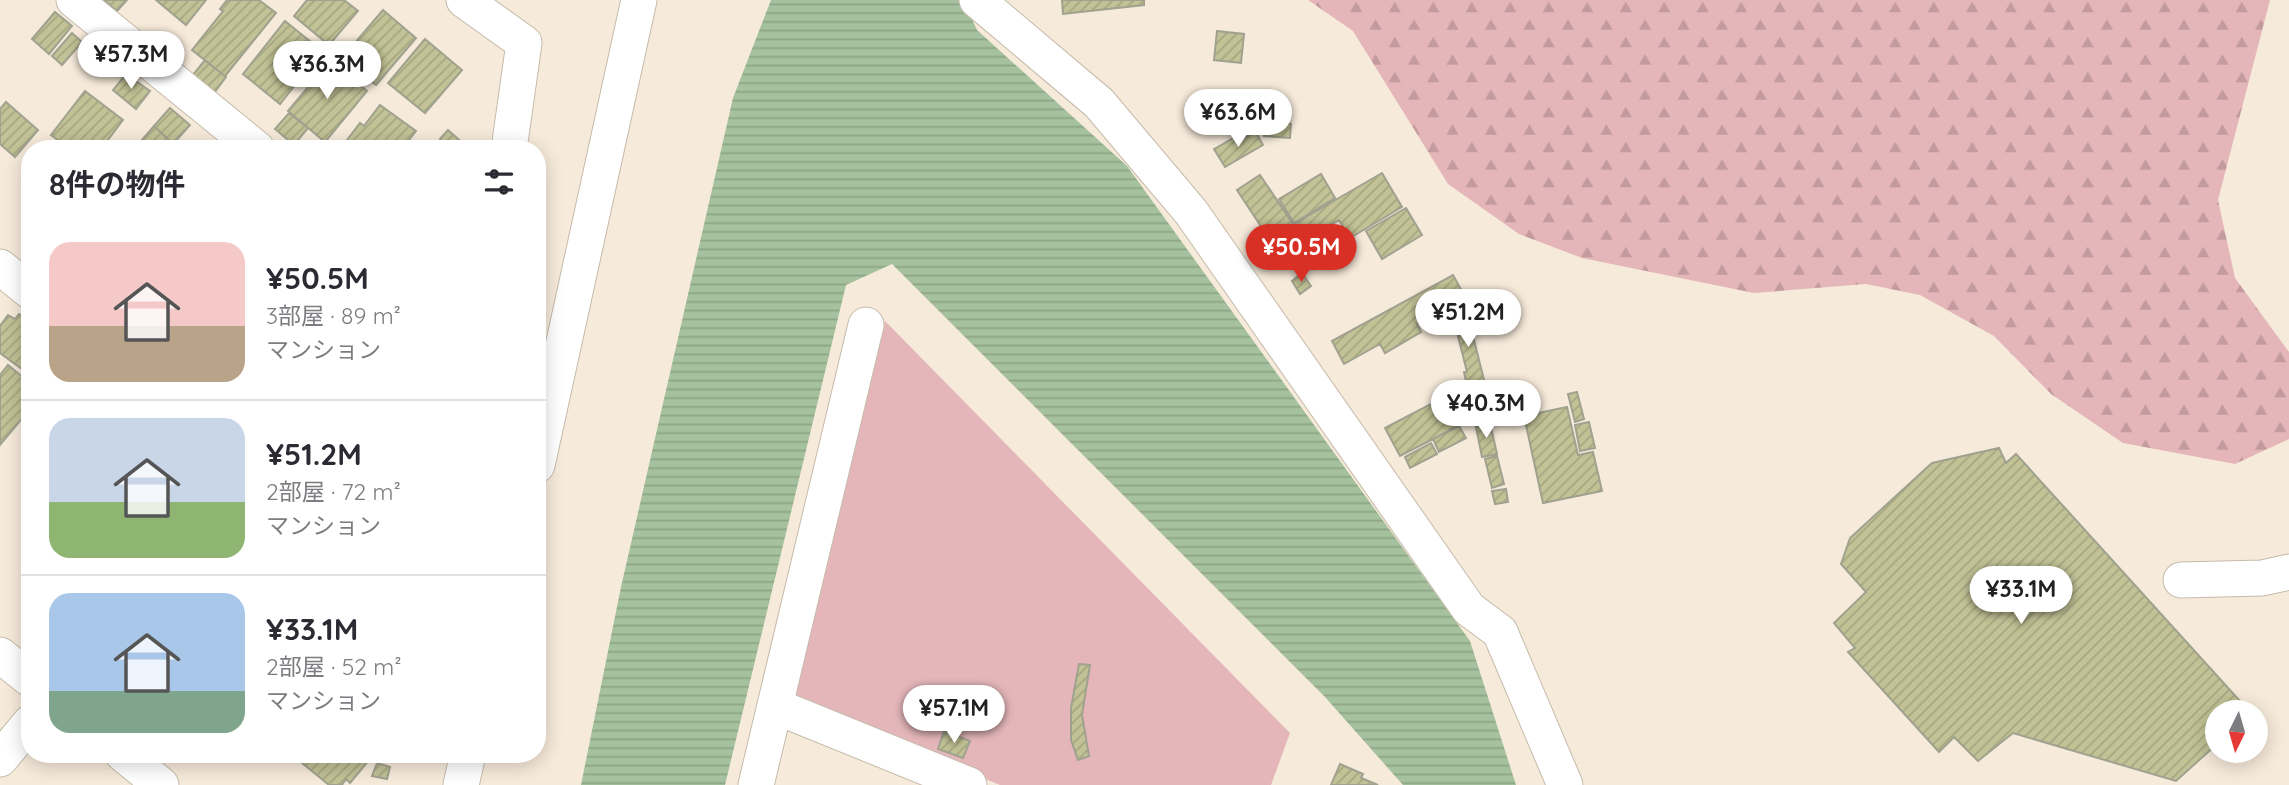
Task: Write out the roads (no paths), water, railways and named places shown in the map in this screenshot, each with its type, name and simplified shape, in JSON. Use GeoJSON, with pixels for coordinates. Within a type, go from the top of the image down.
{"type":"FeatureCollection","features":[{"type":"Feature","properties":{"kind":"street"},"geometry":{"type":"LineString","coordinates":[[74,0],[246,140]]}},
{"type":"Feature","properties":{"kind":"street"},"geometry":{"type":"LineString","coordinates":[[464,0],[510,15],[524,43],[510,140]]}},
{"type":"Feature","properties":{"kind":"street"},"geometry":{"type":"LineString","coordinates":[[546,379],[548,360],[639,0]]}},
{"type":"Feature","properties":{"kind":"street"},"geometry":{"type":"LineString","coordinates":[[977,0],[1099,103],[1191,212],[1469,609],[1500,632],[1566,785]]}},
{"type":"Feature","properties":{"kind":"street"},"geometry":{"type":"LineString","coordinates":[[487,140],[510,15]]}},
{"type":"Feature","properties":{"kind":"street"},"geometry":{"type":"LineString","coordinates":[[0,267],[21,284]]}},
{"type":"Feature","properties":{"kind":"street"},"geometry":{"type":"LineString","coordinates":[[756,785],[866,325]]}},
{"type":"Feature","properties":{"kind":"street"},"geometry":{"type":"LineString","coordinates":[[2181,580],[2262,578],[2289,572]]}},
{"type":"Feature","properties":{"kind":"street"},"geometry":{"type":"LineString","coordinates":[[0,655],[21,672]]}},
{"type":"Feature","properties":{"kind":"street"},"geometry":{"type":"LineString","coordinates":[[775,706],[969,785]]}},
{"type":"Feature","properties":{"kind":"street"},"geometry":{"type":"LineString","coordinates":[[0,759],[21,734]]}},
{"type":"Feature","properties":{"kind":"street"},"geometry":{"type":"LineString","coordinates":[[134,763],[161,785]]}},
{"type":"Feature","properties":{"kind":"street"},"geometry":{"type":"LineString","coordinates":[[461,785],[466,763]]}}]}
